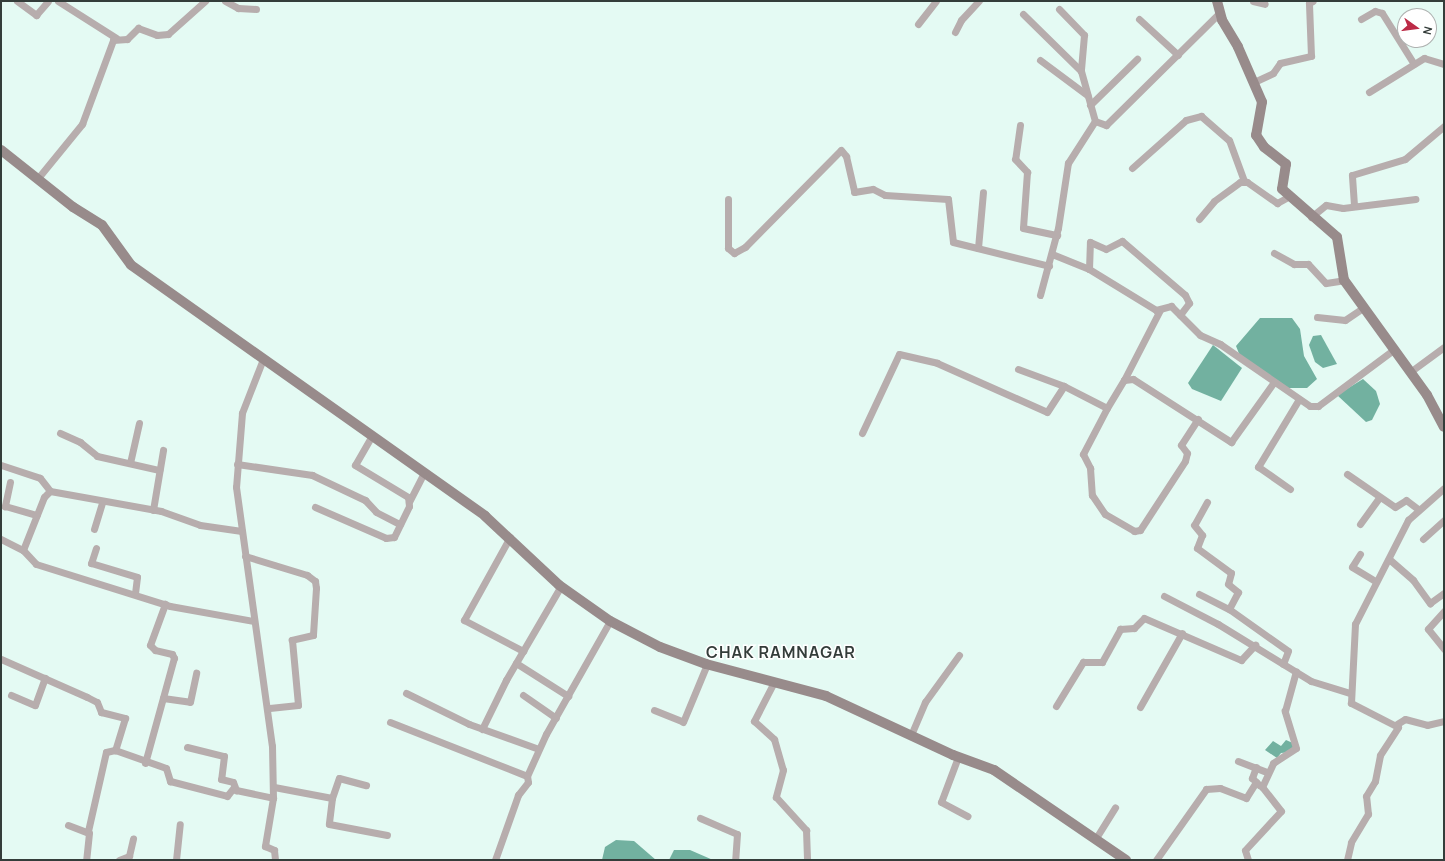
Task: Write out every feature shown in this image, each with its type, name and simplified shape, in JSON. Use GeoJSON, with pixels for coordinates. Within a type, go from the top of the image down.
{"type":"FeatureCollection","features":[{"type":"Feature","properties":{"kind":"street"},"geometry":{"type":"LineString","coordinates":[[17,1],[36,15],[48,1]]}},
{"type":"Feature","properties":{"kind":"street"},"geometry":{"type":"LineString","coordinates":[[58,1],[116,38],[127,39],[138,28],[157,35],[168,34],[205,1]]}},
{"type":"Feature","properties":{"kind":"street"},"geometry":{"type":"LineString","coordinates":[[225,1],[238,8],[256,9]]}},
{"type":"Feature","properties":{"kind":"street"},"geometry":{"type":"LineString","coordinates":[[918,24],[936,1]]}},
{"type":"Feature","properties":{"kind":"street"},"geometry":{"type":"LineString","coordinates":[[955,32],[961,20],[979,1]]}},
{"type":"Feature","properties":{"kind":"street"},"geometry":{"type":"LineString","coordinates":[[1217,1],[1219,13],[1254,82],[1262,108],[1256,135],[1264,147],[1286,164],[1281,185],[1288,197],[1337,237],[1344,280],[1440,415],[1444,427]]}},
{"type":"Feature","properties":{"kind":"street"},"geometry":{"type":"LineString","coordinates":[[1253,1],[1265,4]]}},
{"type":"Feature","properties":{"kind":"street"},"geometry":{"type":"LineString","coordinates":[[1254,82],[1273,73],[1280,63],[1311,56],[1309,3],[1313,1]]}},
{"type":"Feature","properties":{"kind":"street"},"geometry":{"type":"LineString","coordinates":[[1060,9],[1084,35],[1081,71],[1087,96],[1095,121],[1106,126],[1111,123],[1219,13]]}},
{"type":"Feature","properties":{"kind":"street"},"geometry":{"type":"LineString","coordinates":[[1361,19],[1375,11],[1382,13],[1414,64]]}},
{"type":"Feature","properties":{"kind":"street"},"geometry":{"type":"LineString","coordinates":[[1023,14],[1081,71]]}},
{"type":"Feature","properties":{"kind":"street"},"geometry":{"type":"LineString","coordinates":[[1139,19],[1178,55]]}},
{"type":"Feature","properties":{"kind":"street"},"geometry":{"type":"LineString","coordinates":[[38,178],[82,124],[108,48],[116,38]]}},
{"type":"Feature","properties":{"kind":"street"},"geometry":{"type":"LineString","coordinates":[[1369,92],[1424,58],[1444,64]]}},
{"type":"Feature","properties":{"kind":"street"},"geometry":{"type":"LineString","coordinates":[[1040,60],[1087,96]]}},
{"type":"Feature","properties":{"kind":"street"},"geometry":{"type":"LineString","coordinates":[[1090,105],[1137,60]]}},
{"type":"Feature","properties":{"kind":"street"},"geometry":{"type":"LineString","coordinates":[[1132,168],[1186,120],[1201,116],[1229,140],[1244,181],[1277,203],[1288,197]]}},
{"type":"Feature","properties":{"kind":"street"},"geometry":{"type":"LineString","coordinates":[[1040,296],[1057,235],[1068,163],[1095,121]]}},
{"type":"Feature","properties":{"kind":"street"},"geometry":{"type":"LineString","coordinates":[[1020,125],[1015,159],[1027,172],[1023,228],[1057,235]]}},
{"type":"Feature","properties":{"kind":"street"},"geometry":{"type":"LineString","coordinates":[[1354,205],[1352,175],[1405,159],[1444,126]]}},
{"type":"Feature","properties":{"kind":"street"},"geometry":{"type":"LineString","coordinates":[[1,150],[108,231],[131,266],[424,473],[510,537],[561,586],[610,622],[660,647],[707,664],[826,696],[958,757],[1002,774],[1126,860]]}},
{"type":"Feature","properties":{"kind":"street"},"geometry":{"type":"LineString","coordinates":[[728,198],[728,248],[734,252],[745,247],[841,150],[846,156],[854,192],[873,189],[885,195],[948,199],[950,240],[1049,266]]}},
{"type":"Feature","properties":{"kind":"street"},"geometry":{"type":"LineString","coordinates":[[1199,219],[1214,201],[1244,181]]}},
{"type":"Feature","properties":{"kind":"street"},"geometry":{"type":"LineString","coordinates":[[978,248],[983,192]]}},
{"type":"Feature","properties":{"kind":"street"},"geometry":{"type":"LineString","coordinates":[[1311,217],[1324,205],[1343,208],[1354,205],[1415,199]]}},
{"type":"Feature","properties":{"kind":"street"},"geometry":{"type":"LineString","coordinates":[[1089,269],[1090,242],[1106,249],[1122,242],[1185,294],[1189,303],[1180,315]]}},
{"type":"Feature","properties":{"kind":"street"},"geometry":{"type":"LineString","coordinates":[[1274,253],[1294,264],[1306,263],[1326,283],[1344,280]]}},
{"type":"Feature","properties":{"kind":"street"},"geometry":{"type":"LineString","coordinates":[[1052,254],[1089,269],[1160,310]]}},
{"type":"Feature","properties":{"kind":"street"},"geometry":{"type":"LineString","coordinates":[[1198,420],[1181,445],[1187,453],[1185,461],[1140,530],[1134,531],[1105,514],[1092,496],[1090,468],[1083,454],[1106,408],[1124,380],[1160,310],[1168,305],[1200,335],[1310,406],[1318,406],[1393,350]]}},
{"type":"Feature","properties":{"kind":"street"},"geometry":{"type":"LineString","coordinates":[[1317,317],[1345,320],[1364,307]]}},
{"type":"Feature","properties":{"kind":"street"},"geometry":{"type":"LineString","coordinates":[[1410,372],[1444,347]]}},
{"type":"Feature","properties":{"kind":"street"},"geometry":{"type":"LineString","coordinates":[[862,433],[880,402],[897,355],[937,363],[1042,411],[1051,407],[1064,386]]}},
{"type":"Feature","properties":{"kind":"street"},"geometry":{"type":"LineString","coordinates":[[263,359],[242,413],[237,464],[242,531],[253,621],[267,708],[274,787],[265,846],[274,850],[275,860]]}},
{"type":"Feature","properties":{"kind":"street"},"geometry":{"type":"LineString","coordinates":[[1018,369],[1064,386],[1106,408]]}},
{"type":"Feature","properties":{"kind":"street"},"geometry":{"type":"LineString","coordinates":[[1124,380],[1141,383],[1231,442],[1235,441],[1274,382]]}},
{"type":"Feature","properties":{"kind":"street"},"geometry":{"type":"LineString","coordinates":[[1290,489],[1258,467],[1299,399]]}},
{"type":"Feature","properties":{"kind":"street"},"geometry":{"type":"LineString","coordinates":[[130,464],[139,424]]}},
{"type":"Feature","properties":{"kind":"street"},"geometry":{"type":"LineString","coordinates":[[60,434],[80,442],[97,456],[159,470]]}},
{"type":"Feature","properties":{"kind":"street"},"geometry":{"type":"LineString","coordinates":[[372,436],[356,468],[405,495],[409,502]]}},
{"type":"Feature","properties":{"kind":"street"},"geometry":{"type":"LineString","coordinates":[[154,510],[163,450]]}},
{"type":"Feature","properties":{"kind":"street"},"geometry":{"type":"LineString","coordinates":[[237,464],[312,475],[365,500],[376,512],[400,524]]}},
{"type":"Feature","properties":{"kind":"street"},"geometry":{"type":"LineString","coordinates":[[1,465],[40,478],[50,491],[102,502],[154,510],[200,525],[242,531]]}},
{"type":"Feature","properties":{"kind":"street"},"geometry":{"type":"LineString","coordinates":[[314,507],[386,538],[394,537],[409,502],[424,473]]}},
{"type":"Feature","properties":{"kind":"street"},"geometry":{"type":"LineString","coordinates":[[1347,474],[1379,498],[1396,507],[1406,500],[1418,509]]}},
{"type":"Feature","properties":{"kind":"street"},"geometry":{"type":"LineString","coordinates":[[10,482],[5,506],[37,515]]}},
{"type":"Feature","properties":{"kind":"street"},"geometry":{"type":"LineString","coordinates":[[1444,488],[1418,509],[1402,529],[1389,559],[1375,581],[1356,624],[1350,693],[1353,705],[1397,724],[1405,720],[1427,725],[1444,721]]}},
{"type":"Feature","properties":{"kind":"street"},"geometry":{"type":"LineString","coordinates":[[22,550],[37,515],[50,491]]}},
{"type":"Feature","properties":{"kind":"street"},"geometry":{"type":"LineString","coordinates":[[1360,524],[1379,498]]}},
{"type":"Feature","properties":{"kind":"street"},"geometry":{"type":"LineString","coordinates":[[94,529],[102,502]]}},
{"type":"Feature","properties":{"kind":"street"},"geometry":{"type":"LineString","coordinates":[[1207,502],[1194,525],[1202,533],[1197,548],[1232,573],[1228,584],[1238,592],[1229,609]]}},
{"type":"Feature","properties":{"kind":"street"},"geometry":{"type":"LineString","coordinates":[[1423,539],[1444,520]]}},
{"type":"Feature","properties":{"kind":"street"},"geometry":{"type":"LineString","coordinates":[[510,537],[464,620],[523,650]]}},
{"type":"Feature","properties":{"kind":"street"},"geometry":{"type":"LineString","coordinates":[[1,539],[22,550],[36,564],[166,604],[253,621]]}},
{"type":"Feature","properties":{"kind":"street"},"geometry":{"type":"LineString","coordinates":[[96,548],[92,563],[137,578],[135,594]]}},
{"type":"Feature","properties":{"kind":"street"},"geometry":{"type":"LineString","coordinates":[[1360,554],[1352,567],[1375,581]]}},
{"type":"Feature","properties":{"kind":"street"},"geometry":{"type":"LineString","coordinates":[[245,556],[307,575],[315,581],[316,588],[313,635],[292,640],[298,704],[267,708]]}},
{"type":"Feature","properties":{"kind":"street"},"geometry":{"type":"LineString","coordinates":[[1389,559],[1413,580],[1430,602],[1444,593]]}},
{"type":"Feature","properties":{"kind":"street"},"geometry":{"type":"LineString","coordinates":[[482,729],[523,650],[561,586]]}},
{"type":"Feature","properties":{"kind":"street"},"geometry":{"type":"LineString","coordinates":[[1199,594],[1229,609],[1288,650],[1283,664]]}},
{"type":"Feature","properties":{"kind":"street"},"geometry":{"type":"LineString","coordinates":[[1164,596],[1255,645],[1283,664],[1320,685],[1350,693]]}},
{"type":"Feature","properties":{"kind":"street"},"geometry":{"type":"LineString","coordinates":[[145,764],[174,656],[152,649],[150,641],[166,604]]}},
{"type":"Feature","properties":{"kind":"street"},"geometry":{"type":"LineString","coordinates":[[1444,611],[1428,629],[1444,649]]}},
{"type":"Feature","properties":{"kind":"street"},"geometry":{"type":"LineString","coordinates":[[1056,706],[1080,664],[1087,660],[1102,662],[1122,627],[1134,628],[1144,618],[1182,633],[1241,660],[1246,659],[1255,645]]}},
{"type":"Feature","properties":{"kind":"street"},"geometry":{"type":"LineString","coordinates":[[495,860],[518,795],[528,782],[527,776],[539,749],[610,622]]}},
{"type":"Feature","properties":{"kind":"street"},"geometry":{"type":"LineString","coordinates":[[1140,707],[1182,633]]}},
{"type":"Feature","properties":{"kind":"street"},"geometry":{"type":"LineString","coordinates":[[911,735],[925,702],[959,655]]}},
{"type":"Feature","properties":{"kind":"street"},"geometry":{"type":"LineString","coordinates":[[1,659],[97,702],[101,712],[124,718],[115,750]]}},
{"type":"Feature","properties":{"kind":"street"},"geometry":{"type":"LineString","coordinates":[[516,663],[568,696]]}},
{"type":"Feature","properties":{"kind":"street"},"geometry":{"type":"LineString","coordinates":[[654,710],[683,722],[707,664]]}},
{"type":"Feature","properties":{"kind":"street"},"geometry":{"type":"LineString","coordinates":[[1262,787],[1267,772],[1277,759],[1296,748],[1285,711],[1296,671]]}},
{"type":"Feature","properties":{"kind":"street"},"geometry":{"type":"LineString","coordinates":[[163,698],[190,702],[196,674]]}},
{"type":"Feature","properties":{"kind":"street"},"geometry":{"type":"LineString","coordinates":[[11,695],[35,706],[45,678]]}},
{"type":"Feature","properties":{"kind":"street"},"geometry":{"type":"LineString","coordinates":[[774,682],[754,721],[772,736],[783,770],[776,797],[806,830],[807,860]]}},
{"type":"Feature","properties":{"kind":"street"},"geometry":{"type":"LineString","coordinates":[[406,692],[482,729],[539,749]]}},
{"type":"Feature","properties":{"kind":"street"},"geometry":{"type":"LineString","coordinates":[[523,695],[556,718]]}},
{"type":"Feature","properties":{"kind":"street"},"geometry":{"type":"LineString","coordinates":[[390,722],[527,776]]}},
{"type":"Feature","properties":{"kind":"street"},"geometry":{"type":"LineString","coordinates":[[1347,860],[1351,842],[1368,814],[1366,796],[1375,781],[1380,755],[1395,735],[1397,724]]}},
{"type":"Feature","properties":{"kind":"street"},"geometry":{"type":"LineString","coordinates":[[86,860],[88,831],[106,752],[115,750],[145,764],[166,768],[170,781],[223,796],[230,796],[234,787],[233,782],[221,778],[224,756],[187,747]]}},
{"type":"Feature","properties":{"kind":"street"},"geometry":{"type":"LineString","coordinates":[[958,757],[942,802],[967,816]]}},
{"type":"Feature","properties":{"kind":"street"},"geometry":{"type":"LineString","coordinates":[[1238,761],[1267,772]]}},
{"type":"Feature","properties":{"kind":"street"},"geometry":{"type":"LineString","coordinates":[[1248,860],[1245,850],[1281,811],[1252,777],[1256,767]]}},
{"type":"Feature","properties":{"kind":"street"},"geometry":{"type":"LineString","coordinates":[[366,785],[339,778],[332,798],[328,823],[387,835]]}},
{"type":"Feature","properties":{"kind":"street"},"geometry":{"type":"LineString","coordinates":[[1156,860],[1206,789],[1220,788],[1246,798],[1256,782]]}},
{"type":"Feature","properties":{"kind":"street"},"geometry":{"type":"LineString","coordinates":[[234,787],[273,798]]}},
{"type":"Feature","properties":{"kind":"street"},"geometry":{"type":"LineString","coordinates":[[274,787],[332,798]]}},
{"type":"Feature","properties":{"kind":"street"},"geometry":{"type":"LineString","coordinates":[[1096,838],[1115,808]]}},
{"type":"Feature","properties":{"kind":"street"},"geometry":{"type":"LineString","coordinates":[[700,818],[737,834],[735,860]]}},
{"type":"Feature","properties":{"kind":"street"},"geometry":{"type":"LineString","coordinates":[[68,824],[88,831]]}},
{"type":"Feature","properties":{"kind":"street"},"geometry":{"type":"LineString","coordinates":[[176,860],[180,824]]}},
{"type":"Feature","properties":{"kind":"street"},"geometry":{"type":"LineString","coordinates":[[119,860],[129,856],[133,838]]}},
{"type":"Feature","properties":{"kind":"shaded area"},"geometry":{"type":"Polygon","coordinates":[[[1260,318],[1292,318],[1300,329],[1304,356],[1317,379],[1307,388],[1283,388],[1240,356],[1236,346],[1260,318]]]}},
{"type":"Feature","properties":{"kind":"shaded area"},"geometry":{"type":"Polygon","coordinates":[[[1321,335],[1337,364],[1323,368],[1315,362],[1309,345],[1313,336],[1321,335]]]}},
{"type":"Feature","properties":{"kind":"shaded area"},"geometry":{"type":"Polygon","coordinates":[[[1213,345],[1242,368],[1221,401],[1192,389],[1188,383],[1213,345]]]}},
{"type":"Feature","properties":{"kind":"shaded area"},"geometry":{"type":"Polygon","coordinates":[[[1363,379],[1376,391],[1380,404],[1372,420],[1366,422],[1337,395],[1363,379]]]}},
{"type":"Feature","properties":{"kind":"shaded area"},"geometry":{"type":"Polygon","coordinates":[[[1286,740],[1295,744],[1292,752],[1281,753],[1277,758],[1265,750],[1273,741],[1281,746],[1286,740]]]}},
{"type":"Feature","properties":{"kind":"shaded area"},"geometry":{"type":"Polygon","coordinates":[[[616,840],[634,841],[656,860],[602,860],[605,847],[616,840]]]}},
{"type":"Feature","properties":{"kind":"shaded area"},"geometry":{"type":"Polygon","coordinates":[[[674,850],[690,850],[713,860],[669,860],[674,850]]]}},
{"type":"Feature","properties":{"kind":"district","name":"CHAK RAMNAGAR"},"geometry":{"type":"Point","coordinates":[781,652]}}]}
